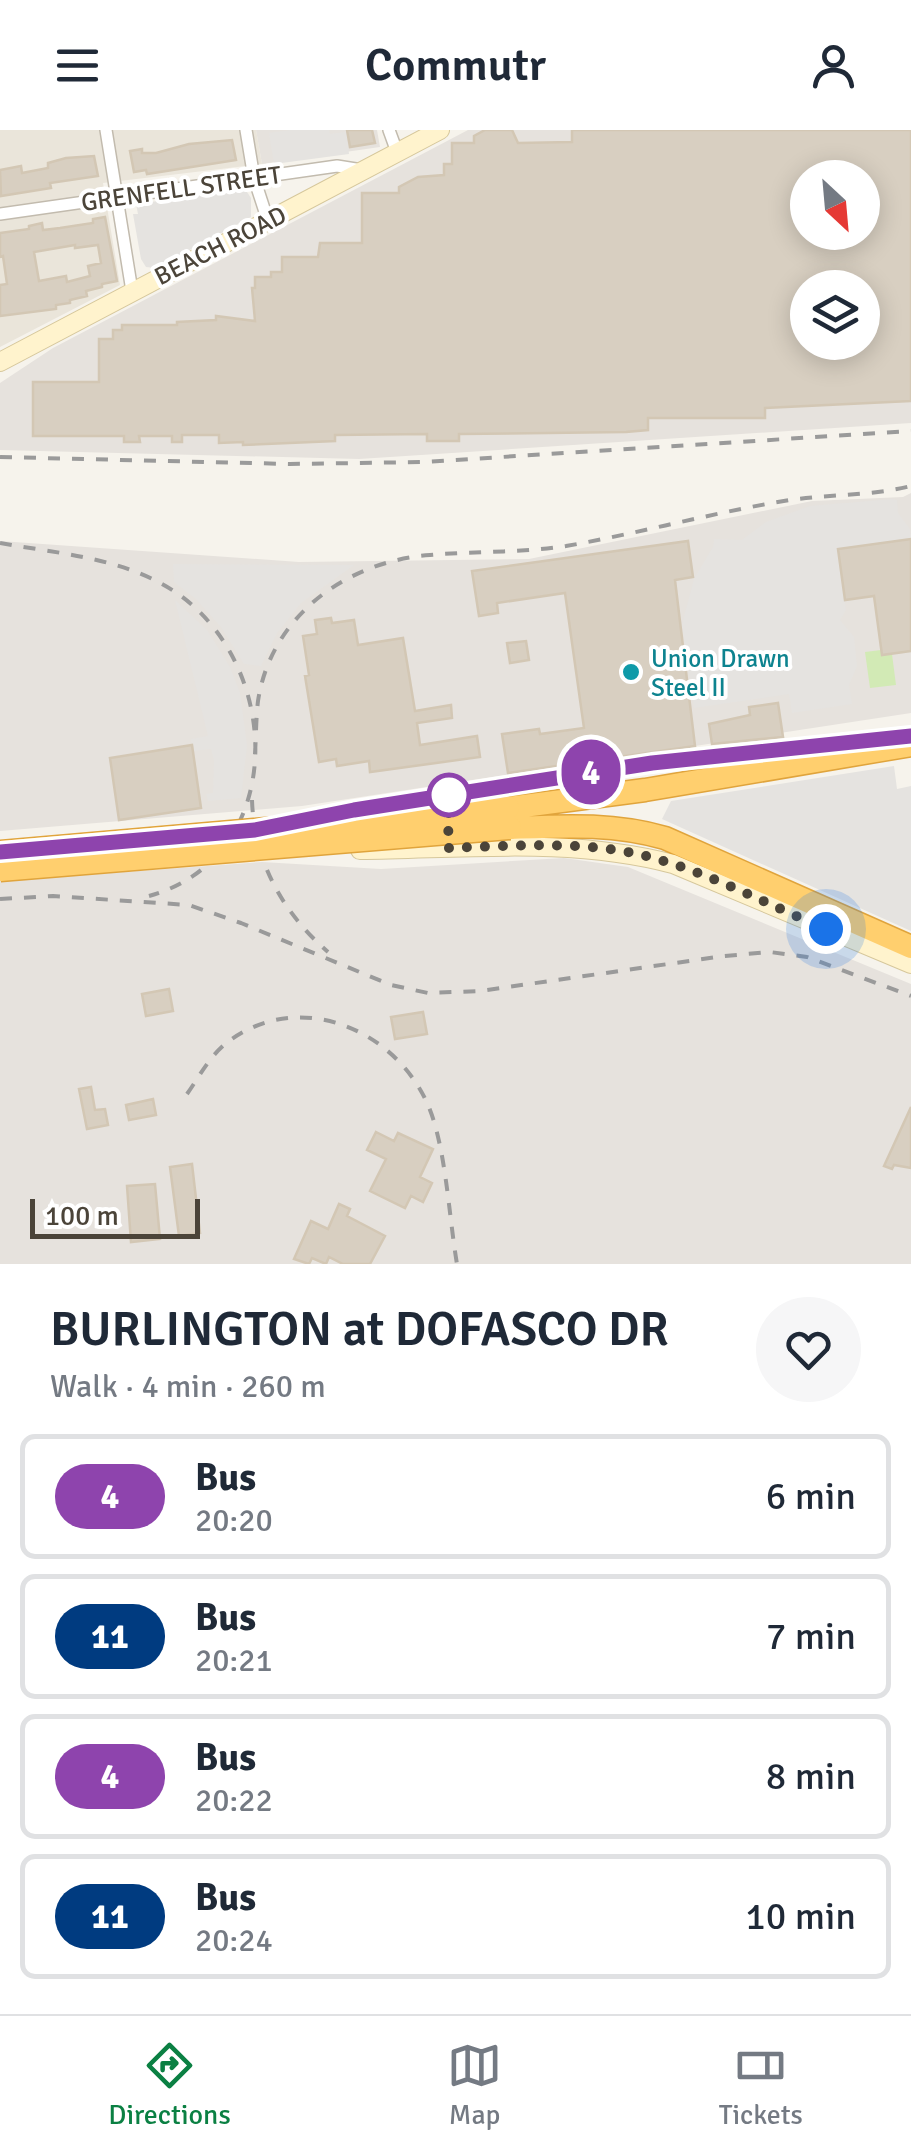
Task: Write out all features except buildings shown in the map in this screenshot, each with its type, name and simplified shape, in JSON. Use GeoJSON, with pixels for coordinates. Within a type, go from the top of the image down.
{"type":"FeatureCollection","features":[{"type":"Feature","properties":{"kind":"highway"},"geometry":{"type":"LineString","coordinates":[[0,868],[509,818],[644,790],[911,745]]}},
{"type":"Feature","properties":{"kind":"highway"},"geometry":{"type":"LineString","coordinates":[[0,852],[509,818],[613,827],[665,838],[911,947]]}},
{"type":"Feature","properties":{"kind":"main road","name":"BEACH ROAD"},"geometry":{"type":"LineString","coordinates":[[0,362],[440,130]]}},
{"type":"Feature","properties":{"kind":"main road"},"geometry":{"type":"LineString","coordinates":[[0,852],[255,830],[354,810],[652,763],[911,736]]}},
{"type":"Feature","properties":{"kind":"main road"},"geometry":{"type":"LineString","coordinates":[[0,868],[256,851],[600,848],[672,864],[911,964]]}},
{"type":"Feature","properties":{"kind":"street"},"geometry":{"type":"LineString","coordinates":[[106,130],[132,290]]}},
{"type":"Feature","properties":{"kind":"street"},"geometry":{"type":"LineString","coordinates":[[246,130],[254,178],[268,221]]}},
{"type":"Feature","properties":{"kind":"street"},"geometry":{"type":"LineString","coordinates":[[390,130],[397,152]]}},
{"type":"Feature","properties":{"kind":"street","name":"GRENFELL STREET"},"geometry":{"type":"LineString","coordinates":[[0,214],[338,166],[362,170]]}},
{"type":"Feature","properties":{"kind":"shaded area"},"geometry":{"type":"Polygon","coordinates":[[[0,130],[256,130],[262,164],[103,183],[120,285],[0,347],[0,130]]]}},
{"type":"Feature","properties":{"kind":"shaded area"},"geometry":{"type":"Polygon","coordinates":[[[256,130],[377,130],[380,147],[262,164],[256,130]]]}},
{"type":"Feature","properties":{"kind":"shaded area"},"geometry":{"type":"Polygon","coordinates":[[[468,130],[911,130],[911,423],[359,459],[0,450],[0,383],[53,348],[468,130]]]}},
{"type":"Feature","properties":{"kind":"shaded area"},"geometry":{"type":"Polygon","coordinates":[[[346,132],[349,154],[274,164],[269,133],[346,132]]]}},
{"type":"Feature","properties":{"kind":"shaded area"},"geometry":{"type":"Polygon","coordinates":[[[245,189],[251,198],[251,217],[156,268],[146,267],[133,214],[138,214],[136,204],[245,189]]]}},
{"type":"Feature","properties":{"kind":"shaded area"},"geometry":{"type":"Polygon","coordinates":[[[911,493],[911,713],[302,806],[0,831],[0,541],[299,562],[529,559],[812,501],[903,497],[911,493]]]}},
{"type":"Feature","properties":{"kind":"shaded area"},"geometry":{"type":"Polygon","coordinates":[[[897,500],[898,513],[910,529],[911,539],[838,550],[846,610],[840,620],[854,637],[857,666],[849,685],[852,704],[792,713],[789,694],[694,708],[682,624],[694,579],[714,539],[742,540],[766,522],[810,506],[897,500]]]}},
{"type":"Feature","properties":{"kind":"shaded area"},"geometry":{"type":"Polygon","coordinates":[[[173,564],[354,565],[301,603],[277,633],[261,666],[244,664],[221,627],[174,582],[173,564]]]}},
{"type":"Feature","properties":{"kind":"shaded area"},"geometry":{"type":"Polygon","coordinates":[[[175,600],[207,630],[230,667],[240,693],[247,745],[241,798],[208,801],[206,794],[213,793],[214,761],[211,749],[193,751],[191,739],[208,736],[175,600]]]}},
{"type":"Feature","properties":{"kind":"shaded area"},"geometry":{"type":"Polygon","coordinates":[[[894,766],[897,789],[911,786],[911,931],[662,819],[671,801],[894,766]]]}},
{"type":"Feature","properties":{"kind":"shaded area"},"geometry":{"type":"Polygon","coordinates":[[[564,858],[628,867],[911,984],[911,1264],[0,1264],[0,881],[262,862],[381,869],[564,858]]]}},
{"type":"Feature","properties":{"kind":"green space"},"geometry":{"type":"Polygon","coordinates":[[[881,650],[882,655],[892,654],[896,685],[870,688],[865,652],[881,650]]]}},
{"type":"Feature","properties":{"kind":"railway"},"geometry":{"type":"LineString","coordinates":[[0,457],[290,464],[423,462],[911,431]]}},
{"type":"Feature","properties":{"kind":"railway"},"geometry":{"type":"LineString","coordinates":[[255,754],[258,701],[266,670],[279,643],[318,598],[370,568],[430,555],[566,546],[790,500],[911,486]]}},
{"type":"Feature","properties":{"kind":"railway"},"geometry":{"type":"LineString","coordinates":[[0,543],[94,559],[161,583],[181,596],[215,629],[239,670],[252,714],[255,760],[246,804],[226,844],[194,875],[149,896]]}},
{"type":"Feature","properties":{"kind":"railway"},"geometry":{"type":"LineString","coordinates":[[252,800],[258,844],[274,884],[297,920],[328,952]]}},
{"type":"Feature","properties":{"kind":"railway"},"geometry":{"type":"LineString","coordinates":[[0,899],[53,896],[189,905],[391,985],[428,993],[480,991],[770,952],[807,957],[911,996]]}},
{"type":"Feature","properties":{"kind":"railway"},"geometry":{"type":"LineString","coordinates":[[187,1094],[218,1050],[252,1028],[281,1019],[311,1018],[340,1024],[367,1036],[392,1055],[428,1105],[443,1162],[457,1264]]}},
{"type":"Feature","properties":{"kind":"bus line","name":"4"},"geometry":{"type":"LineString","coordinates":[[0,852],[255,830],[354,810],[652,763],[911,736]]}},
{"type":"Feature","properties":{"kind":"place","name":"Union Drawn Steel II"},"geometry":{"type":"Point","coordinates":[631,672]}},
{"type":"Feature","properties":{"kind":"route"},"geometry":{"type":"LineString","coordinates":[[449,795],[448,848],[600,848],[633,854],[672,864],[826,929]]}}]}
